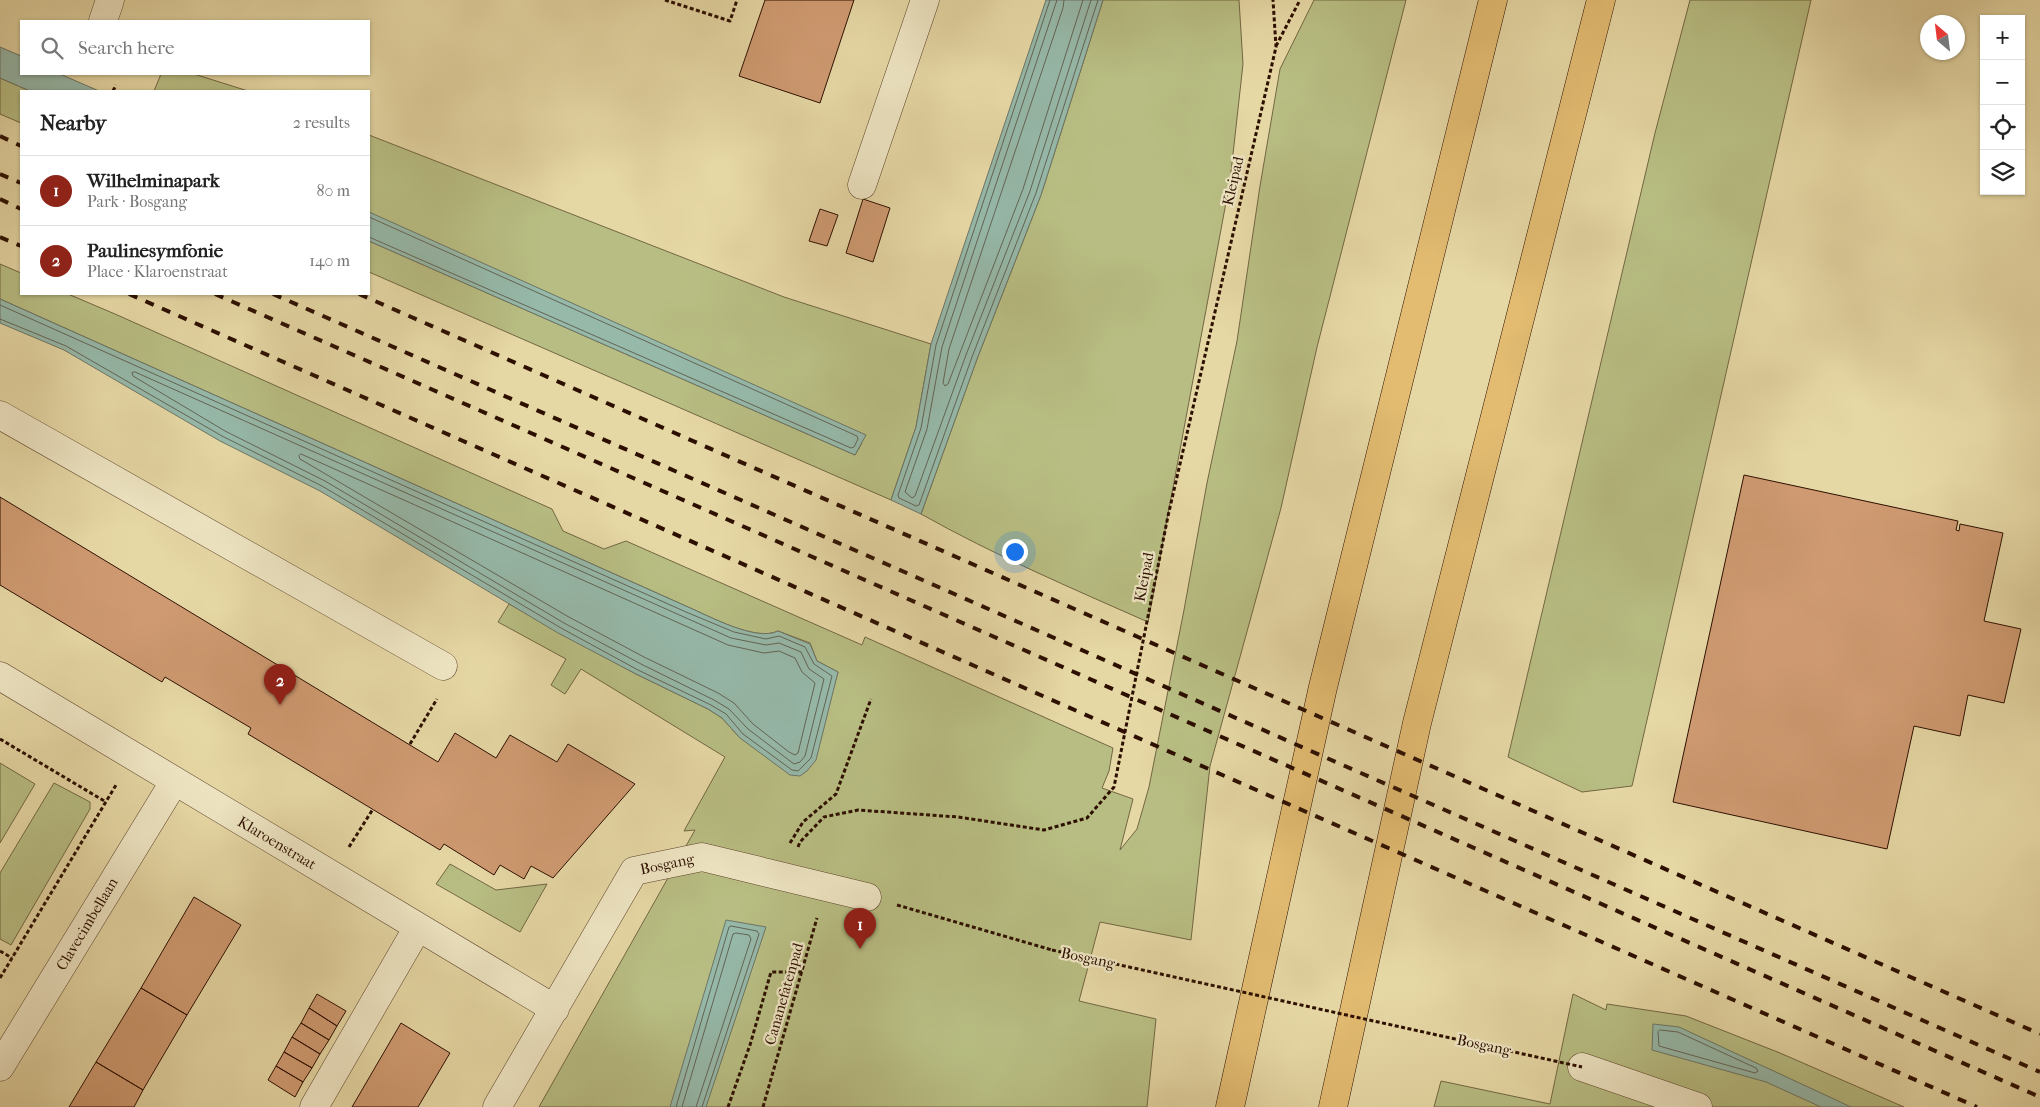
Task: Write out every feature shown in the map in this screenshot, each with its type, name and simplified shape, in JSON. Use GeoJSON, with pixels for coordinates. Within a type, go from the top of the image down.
{"type":"FeatureCollection","features":[{"type":"Feature","properties":{"kind":"highway"},"geometry":{"type":"LineString","coordinates":[[1230,1107],[1322,687],[1493,0]]}},
{"type":"Feature","properties":{"kind":"highway"},"geometry":{"type":"LineString","coordinates":[[1333,1107],[1417,723],[1601,0]]}},
{"type":"Feature","properties":{"kind":"street"},"geometry":{"type":"LineString","coordinates":[[103,20],[110,0]]}},
{"type":"Feature","properties":{"kind":"street"},"geometry":{"type":"LineString","coordinates":[[862,185],[925,0]]}},
{"type":"Feature","properties":{"kind":"street"},"geometry":{"type":"LineString","coordinates":[[0,415],[443,666]]}},
{"type":"Feature","properties":{"kind":"street","name":"Klaroenstraat"},"geometry":{"type":"LineString","coordinates":[[0,676],[555,1009]]}},
{"type":"Feature","properties":{"kind":"street","name":"Clavecimbellaan"},"geometry":{"type":"LineString","coordinates":[[0,1067],[174,782]]}},
{"type":"Feature","properties":{"kind":"street","name":"Bosgang"},"geometry":{"type":"LineString","coordinates":[[497,1107],[634,871],[702,857],[868,897]]}},
{"type":"Feature","properties":{"kind":"street"},"geometry":{"type":"LineString","coordinates":[[314,1107],[418,927]]}},
{"type":"Feature","properties":{"kind":"street"},"geometry":{"type":"LineString","coordinates":[[1582,1067],[1698,1107]]}},
{"type":"Feature","properties":{"kind":"path"},"geometry":{"type":"LineString","coordinates":[[665,0],[730,21],[737,0]]}},
{"type":"Feature","properties":{"kind":"path","name":"Kleipad"},"geometry":{"type":"LineString","coordinates":[[778,876],[800,842],[824,818],[858,810],[958,817],[1044,830],[1087,818],[1114,787],[1168,516],[1276,47],[1273,0]]}},
{"type":"Feature","properties":{"kind":"path"},"geometry":{"type":"LineString","coordinates":[[1276,47],[1300,0]]}},
{"type":"Feature","properties":{"kind":"path"},"geometry":{"type":"LineString","coordinates":[[113,90],[116,84]]}},
{"type":"Feature","properties":{"kind":"path"},"geometry":{"type":"LineString","coordinates":[[410,744],[437,700],[443,666]]}},
{"type":"Feature","properties":{"kind":"path"},"geometry":{"type":"LineString","coordinates":[[778,876],[803,822],[836,794],[871,699]]}},
{"type":"Feature","properties":{"kind":"path"},"geometry":{"type":"LineString","coordinates":[[0,739],[106,802]]}},
{"type":"Feature","properties":{"kind":"path"},"geometry":{"type":"LineString","coordinates":[[0,978],[133,756]]}},
{"type":"Feature","properties":{"kind":"path"},"geometry":{"type":"LineString","coordinates":[[331,876],[373,809]]}},
{"type":"Feature","properties":{"kind":"path","name":"Cananefatenpad"},"geometry":{"type":"LineString","coordinates":[[763,1107],[826,887]]}},
{"type":"Feature","properties":{"kind":"path","name":"Bosgang"},"geometry":{"type":"LineString","coordinates":[[868,897],[1052,950],[1582,1067]]}},
{"type":"Feature","properties":{"kind":"path"},"geometry":{"type":"LineString","coordinates":[[0,951],[12,958]]}},
{"type":"Feature","properties":{"kind":"path"},"geometry":{"type":"LineString","coordinates":[[728,1107],[750,1045],[771,972],[802,972]]}},
{"type":"Feature","properties":{"kind":"green space"},"geometry":{"type":"Polygon","coordinates":[[[1103,0],[1239,0],[1243,64],[1230,181],[1148,622],[1005,557],[921,514],[977,359],[1041,195],[1103,0]]]}},
{"type":"Feature","properties":{"kind":"green space"},"geometry":{"type":"Polygon","coordinates":[[[1314,0],[1406,0],[1317,347],[1281,508],[1210,766],[1191,940],[1100,922],[1079,1001],[1156,1019],[1147,1107],[539,1107],[695,830],[684,831],[725,757],[581,669],[565,694],[551,685],[566,659],[498,622],[509,604],[636,674],[708,709],[722,718],[740,738],[834,686],[838,672],[817,661],[810,643],[778,631],[758,633],[745,631],[720,621],[0,299],[0,264],[20,273],[20,295],[70,295],[115,314],[552,509],[563,531],[604,549],[626,541],[862,645],[865,637],[1113,748],[1109,771],[1102,788],[1133,799],[1120,850],[1137,829],[1149,787],[1207,483],[1237,341],[1280,69],[1314,0]]]}},
{"type":"Feature","properties":{"kind":"green space"},"geometry":{"type":"Polygon","coordinates":[[[1690,0],[1811,0],[1632,786],[1582,792],[1508,757],[1655,133],[1690,0]]]}},
{"type":"Feature","properties":{"kind":"green space"},"geometry":{"type":"Polygon","coordinates":[[[161,75],[197,75],[245,90],[154,90],[161,75]]]}},
{"type":"Feature","properties":{"kind":"green space"},"geometry":{"type":"Polygon","coordinates":[[[0,78],[28,90],[20,90],[20,123],[0,114],[0,78]]]}},
{"type":"Feature","properties":{"kind":"green space"},"geometry":{"type":"Polygon","coordinates":[[[370,135],[784,297],[931,344],[916,427],[891,500],[370,272],[370,241],[855,455],[862,443],[370,229],[370,135]]]}},
{"type":"Feature","properties":{"kind":"green space"},"geometry":{"type":"Polygon","coordinates":[[[0,763],[35,784],[0,843],[0,763]]]}},
{"type":"Feature","properties":{"kind":"green space"},"geometry":{"type":"Polygon","coordinates":[[[54,783],[90,802],[90,809],[11,945],[0,939],[0,873],[54,783]]]}},
{"type":"Feature","properties":{"kind":"green space"},"geometry":{"type":"Polygon","coordinates":[[[450,864],[496,890],[547,884],[520,932],[436,884],[450,864]]]}},
{"type":"Feature","properties":{"kind":"green space"},"geometry":{"type":"Polygon","coordinates":[[[1573,994],[1606,1010],[1607,1004],[1686,1016],[1780,1053],[1904,1107],[1434,1107],[1441,1081],[1550,1104],[1573,994]]]}},
{"type":"Feature","properties":{"kind":"water"},"geometry":{"type":"Polygon","coordinates":[[[1046,0],[1103,0],[1041,195],[977,359],[921,514],[891,500],[916,427],[931,344],[1046,0]]]}},
{"type":"Feature","properties":{"kind":"water"},"geometry":{"type":"Polygon","coordinates":[[[0,47],[20,56],[20,75],[62,75],[97,90],[28,90],[0,78],[0,47]]]}},
{"type":"Feature","properties":{"kind":"water"},"geometry":{"type":"Polygon","coordinates":[[[370,212],[866,435],[855,455],[370,241],[370,212]]]}},
{"type":"Feature","properties":{"kind":"water"},"geometry":{"type":"Polygon","coordinates":[[[0,299],[720,621],[745,631],[769,633],[778,631],[810,644],[817,661],[838,672],[816,760],[800,776],[790,775],[740,738],[722,718],[708,709],[558,633],[320,491],[220,441],[64,350],[0,323],[0,299]]]}},
{"type":"Feature","properties":{"kind":"water"},"geometry":{"type":"Polygon","coordinates":[[[726,920],[766,927],[706,1107],[670,1107],[726,920]]]}},
{"type":"Feature","properties":{"kind":"water"},"geometry":{"type":"Polygon","coordinates":[[[1653,1024],[1679,1027],[1851,1107],[1821,1107],[1766,1082],[1652,1050],[1653,1024]]]}},
{"type":"Feature","properties":{"kind":"building"},"geometry":{"type":"Polygon","coordinates":[[[765,0],[854,0],[820,103],[739,76],[765,0]]]}},
{"type":"Feature","properties":{"kind":"building"},"geometry":{"type":"Polygon","coordinates":[[[863,199],[890,208],[873,262],[846,253],[863,199]]]}},
{"type":"Feature","properties":{"kind":"building"},"geometry":{"type":"Polygon","coordinates":[[[820,209],[838,215],[827,246],[809,241],[820,209]]]}},
{"type":"Feature","properties":{"kind":"building"},"geometry":{"type":"Polygon","coordinates":[[[1744,475],[1958,521],[1956,530],[1959,531],[1960,524],[2003,533],[1984,621],[2021,629],[2004,703],[1968,695],[1960,736],[1914,726],[1887,849],[1673,802],[1744,475]]]}},
{"type":"Feature","properties":{"kind":"building"},"geometry":{"type":"Polygon","coordinates":[[[0,497],[438,762],[455,733],[496,758],[510,735],[557,762],[568,744],[635,784],[553,878],[531,866],[524,879],[500,865],[494,875],[444,844],[440,850],[248,734],[251,728],[165,677],[162,682],[0,585],[0,497]]]}},
{"type":"Feature","properties":{"kind":"building"},"geometry":{"type":"Polygon","coordinates":[[[194,897],[241,925],[187,1015],[141,988],[194,897]]]}},
{"type":"Feature","properties":{"kind":"building"},"geometry":{"type":"Polygon","coordinates":[[[141,988],[187,1015],[143,1090],[96,1062],[141,988]]]}},
{"type":"Feature","properties":{"kind":"building"},"geometry":{"type":"Polygon","coordinates":[[[317,994],[346,1011],[337,1026],[309,1008],[317,994]]]}},
{"type":"Feature","properties":{"kind":"building"},"geometry":{"type":"Polygon","coordinates":[[[309,1008],[337,1026],[329,1040],[301,1023],[309,1008]]]}},
{"type":"Feature","properties":{"kind":"building"},"geometry":{"type":"Polygon","coordinates":[[[301,1023],[329,1040],[320,1054],[292,1037],[301,1023]]]}},
{"type":"Feature","properties":{"kind":"building"},"geometry":{"type":"Polygon","coordinates":[[[401,1023],[450,1053],[418,1107],[352,1107],[401,1023]]]}},
{"type":"Feature","properties":{"kind":"building"},"geometry":{"type":"Polygon","coordinates":[[[292,1037],[320,1054],[312,1068],[284,1052],[292,1037]]]}},
{"type":"Feature","properties":{"kind":"building"},"geometry":{"type":"Polygon","coordinates":[[[284,1052],[312,1068],[303,1082],[276,1066],[284,1052]]]}},
{"type":"Feature","properties":{"kind":"building"},"geometry":{"type":"Polygon","coordinates":[[[96,1062],[143,1090],[134,1107],[69,1107],[96,1062]]]}},
{"type":"Feature","properties":{"kind":"building"},"geometry":{"type":"Polygon","coordinates":[[[276,1066],[303,1082],[295,1097],[268,1080],[276,1066]]]}},
{"type":"Feature","properties":{"kind":"railway"},"geometry":{"type":"LineString","coordinates":[[0,136],[20,146]]}},
{"type":"Feature","properties":{"kind":"railway"},"geometry":{"type":"LineString","coordinates":[[0,174],[20,183]]}},
{"type":"Feature","properties":{"kind":"railway"},"geometry":{"type":"LineString","coordinates":[[0,199],[20,209]]}},
{"type":"Feature","properties":{"kind":"railway"},"geometry":{"type":"LineString","coordinates":[[0,237],[20,246]]}},
{"type":"Feature","properties":{"kind":"railway"},"geometry":{"type":"LineString","coordinates":[[131,295],[1977,1107]]}},
{"type":"Feature","properties":{"kind":"railway"},"geometry":{"type":"LineString","coordinates":[[217,295],[2040,1097]]}},
{"type":"Feature","properties":{"kind":"railway"},"geometry":{"type":"LineString","coordinates":[[275,295],[2040,1072]]}},
{"type":"Feature","properties":{"kind":"railway"},"geometry":{"type":"LineString","coordinates":[[361,295],[2040,1034]]}},
{"type":"Feature","properties":{"kind":"place","name":"Paulinesymfonie"},"geometry":{"type":"Point","coordinates":[280,705]}},
{"type":"Feature","properties":{"kind":"place","name":"Wilhelminapark"},"geometry":{"type":"Point","coordinates":[860,949]}}]}
